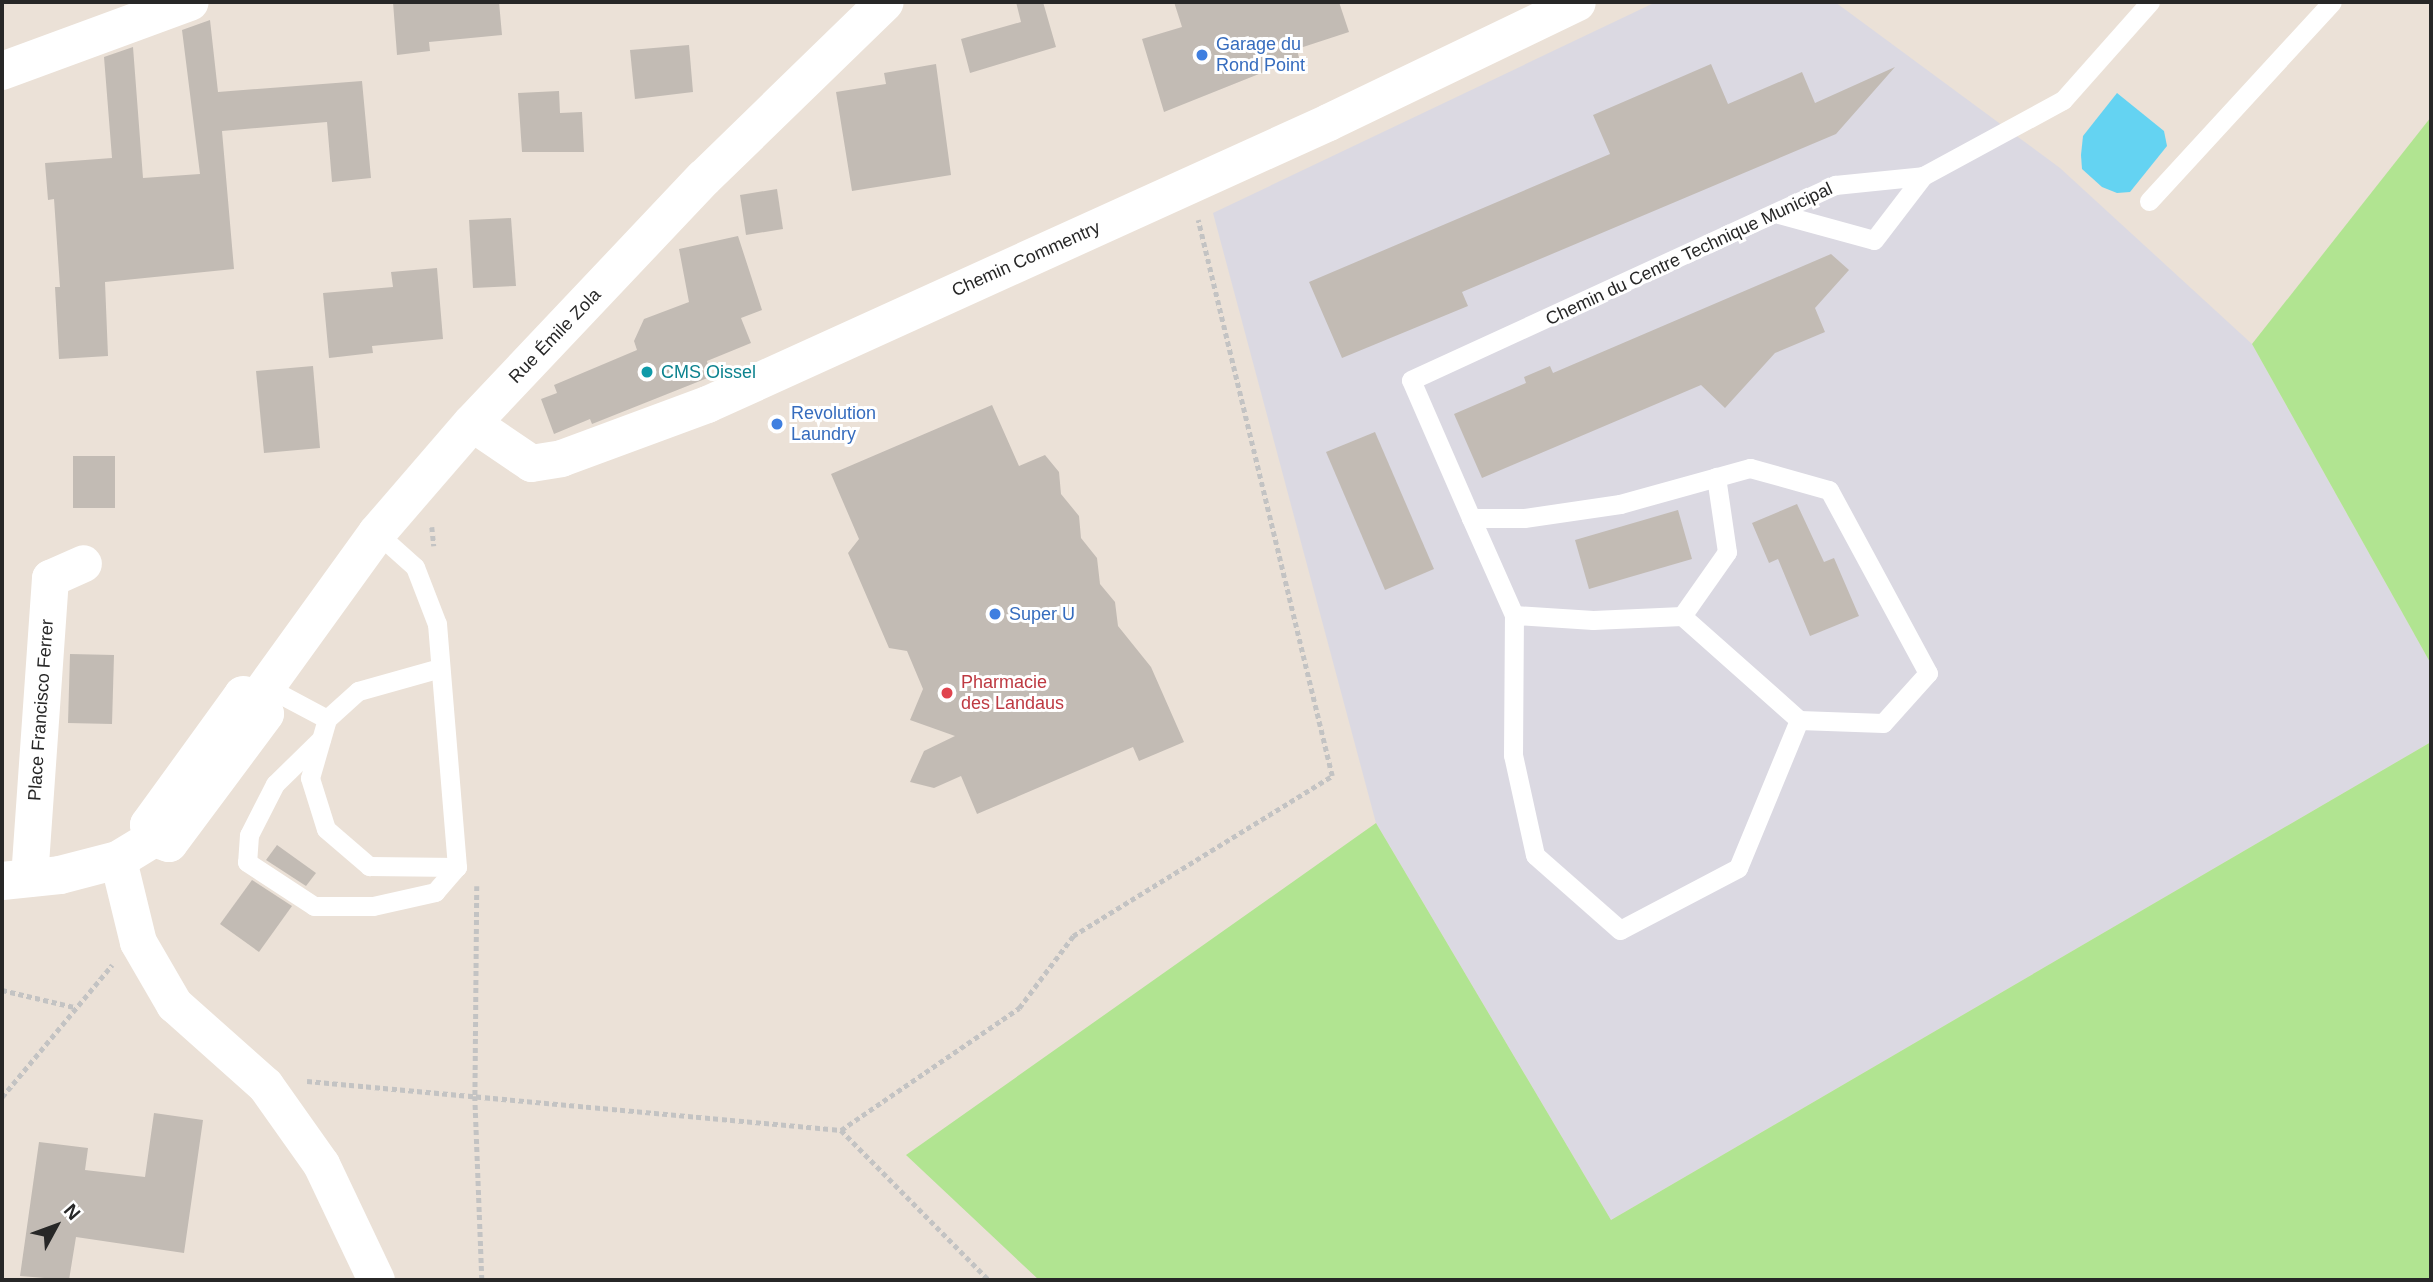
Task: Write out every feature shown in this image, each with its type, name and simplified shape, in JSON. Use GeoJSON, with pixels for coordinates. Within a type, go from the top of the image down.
{"type":"FeatureCollection","features":[{"type":"Feature","properties":{"kind":"main road"},"geometry":{"type":"LineString","coordinates":[[2,71],[190,2]]}},
{"type":"Feature","properties":{"kind":"main road","name":"Rue Émile Zola"},"geometry":{"type":"LineString","coordinates":[[15,880],[60,875],[118,860],[154,838],[149,825],[243,695],[261,692],[377,533],[472,423],[704,178],[885,2]]}},
{"type":"Feature","properties":{"kind":"street","name":"Chemin Commentry"},"geometry":{"type":"LineString","coordinates":[[472,423],[531,463],[561,458],[707,404],[1189,185],[1577,2]]}},
{"type":"Feature","properties":{"kind":"street","name":"Place Francisco Ferrer"},"geometry":{"type":"LineString","coordinates":[[15,880],[50,578],[83,563]]}},
{"type":"Feature","properties":{"kind":"street"},"geometry":{"type":"LineString","coordinates":[[118,860],[138,942],[174,1004],[265,1086],[321,1164],[376,1280]]}},
{"type":"Feature","properties":{"kind":"lane","name":"Chemin du Centre Technique Municipal"},"geometry":{"type":"LineString","coordinates":[[1799,720],[1738,868],[1620,930],[1535,855],[1513,755],[1514,615],[1411,380],[1779,215],[1835,185],[1923,176],[2063,100],[2150,2]]}},
{"type":"Feature","properties":{"kind":"lane"},"geometry":{"type":"LineString","coordinates":[[2149,201],[2332,2]]}},
{"type":"Feature","properties":{"kind":"lane"},"geometry":{"type":"LineString","coordinates":[[1779,215],[1874,240],[1923,176]]}},
{"type":"Feature","properties":{"kind":"lane"},"geometry":{"type":"LineString","coordinates":[[1471,518],[1524,518],[1620,504],[1750,468],[1829,491],[1928,673],[1883,723],[1799,720],[1682,616],[1593,620],[1514,615]]}},
{"type":"Feature","properties":{"kind":"lane"},"geometry":{"type":"LineString","coordinates":[[1682,616],[1727,552],[1716,477]]}},
{"type":"Feature","properties":{"kind":"lane"},"geometry":{"type":"LineString","coordinates":[[321,739],[275,783],[249,835],[247,862],[314,906],[373,906],[435,892],[457,867],[437,624],[415,567],[377,533]]}},
{"type":"Feature","properties":{"kind":"lane"},"geometry":{"type":"LineString","coordinates":[[440,668],[358,691],[327,719],[310,778],[326,829],[369,866],[457,867]]}},
{"type":"Feature","properties":{"kind":"lane"},"geometry":{"type":"LineString","coordinates":[[261,692],[327,719]]}},
{"type":"Feature","properties":{"kind":"path"},"geometry":{"type":"LineString","coordinates":[[265,1086],[309,1081],[841,1130],[1019,1008],[1073,936],[1332,776],[1189,185]]}},
{"type":"Feature","properties":{"kind":"path"},"geometry":{"type":"LineString","coordinates":[[2,1097],[74,1007],[114,963]]}},
{"type":"Feature","properties":{"kind":"path"},"geometry":{"type":"LineString","coordinates":[[2,990],[74,1007]]}},
{"type":"Feature","properties":{"kind":"path"},"geometry":{"type":"LineString","coordinates":[[841,1130],[989,1280]]}},
{"type":"Feature","properties":{"kind":"shaded area"},"geometry":{"type":"Polygon","coordinates":[[[1656,2],[1835,2],[2060,168],[2252,344],[2431,664],[2431,742],[1611,1220],[1376,823],[1213,213],[1656,2]]]}},
{"type":"Feature","properties":{"kind":"green space"},"geometry":{"type":"Polygon","coordinates":[[[2431,117],[2431,664],[2252,344],[2431,117]]]}},
{"type":"Feature","properties":{"kind":"green space"},"geometry":{"type":"Polygon","coordinates":[[[2431,742],[2431,1280],[1039,1280],[906,1155],[1376,823],[1611,1220],[2431,742]]]}},
{"type":"Feature","properties":{"kind":"water"},"geometry":{"type":"Polygon","coordinates":[[[2117,93],[2164,131],[2167,146],[2130,192],[2117,193],[2102,187],[2082,169],[2081,155],[2083,136],[2117,93]]]}},
{"type":"Feature","properties":{"kind":"building"},"geometry":{"type":"Polygon","coordinates":[[[393,2],[499,2],[502,35],[429,42],[430,51],[397,55],[393,2]]]}},
{"type":"Feature","properties":{"kind":"building"},"geometry":{"type":"Polygon","coordinates":[[[1016,2],[1043,2],[1056,47],[970,73],[961,39],[1021,22],[1016,2]]]}},
{"type":"Feature","properties":{"kind":"building","name":"Garage du Rond Point"},"geometry":{"type":"Polygon","coordinates":[[[1174,2],[1339,2],[1349,32],[1297,49],[1299,58],[1164,112],[1142,39],[1182,27],[1174,2]]]}},
{"type":"Feature","properties":{"kind":"building"},"geometry":{"type":"Polygon","coordinates":[[[210,20],[218,92],[362,81],[371,178],[332,182],[327,122],[222,131],[234,269],[105,282],[108,356],[59,359],[55,287],[60,287],[54,199],[48,200],[45,163],[112,158],[104,57],[133,47],[143,178],[200,174],[182,30],[210,20]]]}},
{"type":"Feature","properties":{"kind":"building"},"geometry":{"type":"Polygon","coordinates":[[[689,45],[693,92],[635,99],[630,50],[689,45]]]}},
{"type":"Feature","properties":{"kind":"building"},"geometry":{"type":"Polygon","coordinates":[[[936,64],[951,175],[852,191],[836,92],[886,84],[884,73],[936,64]]]}},
{"type":"Feature","properties":{"kind":"building"},"geometry":{"type":"Polygon","coordinates":[[[1711,64],[1728,104],[1802,72],[1815,103],[1895,67],[1836,134],[1462,292],[1468,306],[1342,358],[1309,282],[1610,154],[1593,115],[1711,64]]]}},
{"type":"Feature","properties":{"kind":"building"},"geometry":{"type":"Polygon","coordinates":[[[559,91],[560,113],[582,112],[584,152],[522,152],[518,93],[559,91]]]}},
{"type":"Feature","properties":{"kind":"building"},"geometry":{"type":"Polygon","coordinates":[[[777,189],[783,229],[746,235],[740,195],[777,189]]]}},
{"type":"Feature","properties":{"kind":"building"},"geometry":{"type":"Polygon","coordinates":[[[511,218],[516,286],[473,288],[469,220],[511,218]]]}},
{"type":"Feature","properties":{"kind":"building"},"geometry":{"type":"Polygon","coordinates":[[[738,236],[762,310],[741,318],[751,343],[707,361],[710,377],[592,424],[590,419],[554,434],[541,399],[557,393],[554,385],[637,350],[634,341],[644,319],[689,302],[679,249],[738,236]]]}},
{"type":"Feature","properties":{"kind":"building"},"geometry":{"type":"Polygon","coordinates":[[[1831,254],[1849,270],[1815,308],[1825,332],[1775,353],[1725,408],[1701,385],[1482,478],[1454,414],[1526,383],[1524,377],[1550,366],[1553,373],[1831,254]]]}},
{"type":"Feature","properties":{"kind":"building"},"geometry":{"type":"Polygon","coordinates":[[[437,268],[443,339],[372,346],[373,353],[329,358],[323,293],[393,287],[391,272],[437,268]]]}},
{"type":"Feature","properties":{"kind":"building"},"geometry":{"type":"Polygon","coordinates":[[[313,366],[320,448],[264,453],[256,371],[313,366]]]}},
{"type":"Feature","properties":{"kind":"building","name":"Super U"},"geometry":{"type":"Polygon","coordinates":[[[992,405],[1019,466],[1045,455],[1059,472],[1061,494],[1079,516],[1081,538],[1097,558],[1100,584],[1115,602],[1118,626],[1151,667],[1184,742],[1139,761],[1133,747],[977,814],[961,776],[934,788],[910,782],[924,751],[955,736],[910,720],[923,689],[907,651],[889,648],[848,553],[859,539],[831,474],[992,405]]]}},
{"type":"Feature","properties":{"kind":"building"},"geometry":{"type":"Polygon","coordinates":[[[1375,432],[1434,569],[1385,590],[1326,452],[1375,432]]]}},
{"type":"Feature","properties":{"kind":"building"},"geometry":{"type":"Polygon","coordinates":[[[73,456],[115,456],[115,508],[73,508],[73,456]]]}},
{"type":"Feature","properties":{"kind":"building"},"geometry":{"type":"Polygon","coordinates":[[[1797,504],[1824,562],[1834,558],[1859,616],[1810,636],[1778,559],[1769,563],[1752,523],[1797,504]]]}},
{"type":"Feature","properties":{"kind":"building"},"geometry":{"type":"Polygon","coordinates":[[[1678,510],[1692,559],[1589,589],[1575,540],[1678,510]]]}},
{"type":"Feature","properties":{"kind":"building"},"geometry":{"type":"Polygon","coordinates":[[[70,654],[114,655],[112,724],[68,723],[70,654]]]}},
{"type":"Feature","properties":{"kind":"building"},"geometry":{"type":"Polygon","coordinates":[[[277,845],[316,873],[306,886],[266,860],[277,845]]]}},
{"type":"Feature","properties":{"kind":"building"},"geometry":{"type":"Polygon","coordinates":[[[252,880],[292,906],[259,952],[220,924],[252,880]]]}},
{"type":"Feature","properties":{"kind":"building"},"geometry":{"type":"Polygon","coordinates":[[[154,1113],[203,1120],[184,1253],[76,1237],[69,1280],[20,1276],[39,1142],[88,1148],[85,1170],[145,1177],[154,1113]]]}},
{"type":"Feature","properties":{"kind":"place","name":"Garage du Rond Point"},"geometry":{"type":"Point","coordinates":[1202,55]}},
{"type":"Feature","properties":{"kind":"place","name":"CMS Oissel"},"geometry":{"type":"Point","coordinates":[647,372]}},
{"type":"Feature","properties":{"kind":"place","name":"Revolution Laundry"},"geometry":{"type":"Point","coordinates":[777,424]}},
{"type":"Feature","properties":{"kind":"place","name":"Super U"},"geometry":{"type":"Point","coordinates":[995,614]}},
{"type":"Feature","properties":{"kind":"place","name":"Pharmacie des Landaus"},"geometry":{"type":"Point","coordinates":[947,693]}}]}
